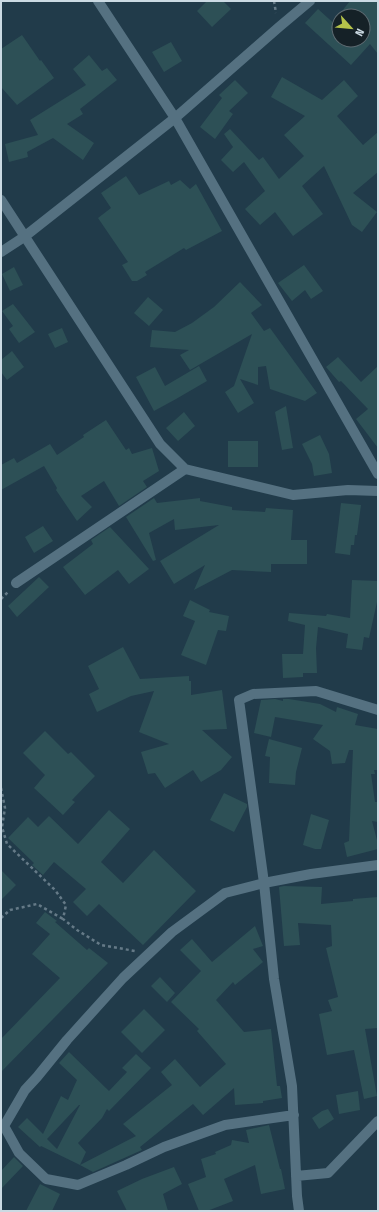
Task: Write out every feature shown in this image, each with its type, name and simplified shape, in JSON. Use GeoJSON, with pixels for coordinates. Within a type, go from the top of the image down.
{"type":"FeatureCollection","features":[{"type":"Feature","properties":{"kind":"street"},"geometry":{"type":"LineString","coordinates":[[98,1],[175,118],[378,474]]}},
{"type":"Feature","properties":{"kind":"street"},"geometry":{"type":"LineString","coordinates":[[1,252],[24,237],[175,118],[310,1]]}},
{"type":"Feature","properties":{"kind":"street"},"geometry":{"type":"LineString","coordinates":[[1,200],[160,444],[185,469],[293,495],[348,490],[378,491]]}},
{"type":"Feature","properties":{"kind":"street"},"geometry":{"type":"LineString","coordinates":[[16,583],[185,469]]}},
{"type":"Feature","properties":{"kind":"street"},"geometry":{"type":"LineString","coordinates":[[299,1211],[292,1086],[274,979],[264,883],[239,700],[253,694],[316,691],[378,710]]}},
{"type":"Feature","properties":{"kind":"street"},"geometry":{"type":"LineString","coordinates":[[294,1115],[225,1125],[164,1147],[126,1166],[78,1185],[46,1179],[19,1153],[4,1126],[25,1090],[113,989],[172,932],[226,893],[264,883],[311,874],[378,864]]}},
{"type":"Feature","properties":{"kind":"street"},"geometry":{"type":"LineString","coordinates":[[296,1176],[328,1173],[378,1121]]}},
{"type":"Feature","properties":{"kind":"path"},"geometry":{"type":"LineString","coordinates":[[1,788],[5,808],[2,828],[7,844],[55,890],[66,905],[63,918]]}},
{"type":"Feature","properties":{"kind":"path"},"geometry":{"type":"LineString","coordinates":[[1,918],[10,910],[37,904],[63,918],[77,930],[101,945],[149,953]]}},
{"type":"Feature","properties":{"kind":"building"},"geometry":{"type":"Polygon","coordinates":[[[207,1],[223,1],[231,9],[212,27],[197,11],[207,1]]]}},
{"type":"Feature","properties":{"kind":"building"},"geometry":{"type":"Polygon","coordinates":[[[350,1],[378,1],[378,54],[371,45],[371,8],[344,8],[350,1]]]}},
{"type":"Feature","properties":{"kind":"building"},"geometry":{"type":"Polygon","coordinates":[[[318,9],[331,21],[331,47],[305,23],[318,9]]]}},
{"type":"Feature","properties":{"kind":"building"},"geometry":{"type":"Polygon","coordinates":[[[22,35],[54,78],[17,105],[1,87],[1,49],[22,35]]]}},
{"type":"Feature","properties":{"kind":"building"},"geometry":{"type":"Polygon","coordinates":[[[171,42],[182,61],[164,72],[152,52],[171,42]]]}},
{"type":"Feature","properties":{"kind":"building"},"geometry":{"type":"Polygon","coordinates":[[[332,48],[366,48],[351,65],[332,48]]]}},
{"type":"Feature","properties":{"kind":"building"},"geometry":{"type":"Polygon","coordinates":[[[89,55],[102,71],[107,68],[117,80],[80,109],[83,114],[67,124],[94,143],[83,160],[53,138],[27,152],[28,157],[9,162],[5,144],[38,135],[30,120],[86,85],[73,69],[89,55]]]}},
{"type":"Feature","properties":{"kind":"building"},"geometry":{"type":"Polygon","coordinates":[[[282,77],[322,100],[344,80],[358,96],[337,116],[363,145],[378,132],[378,172],[353,193],[377,212],[362,232],[352,225],[324,166],[302,186],[323,214],[293,236],[275,212],[260,225],[245,209],[265,191],[244,162],[233,172],[221,160],[233,147],[224,134],[230,129],[259,160],[263,157],[279,179],[304,156],[284,135],[305,116],[271,97],[282,77]]]}},
{"type":"Feature","properties":{"kind":"building"},"geometry":{"type":"Polygon","coordinates":[[[235,80],[248,93],[229,111],[233,114],[215,139],[200,127],[222,98],[219,95],[235,80]]]}},
{"type":"Feature","properties":{"kind":"building"},"geometry":{"type":"Polygon","coordinates":[[[126,176],[139,195],[169,181],[171,185],[180,180],[190,189],[196,184],[222,231],[186,250],[184,248],[145,272],[147,275],[137,281],[132,281],[122,265],[128,262],[98,218],[111,208],[101,193],[126,176]]]}},
{"type":"Feature","properties":{"kind":"building"},"geometry":{"type":"Polygon","coordinates":[[[304,265],[323,291],[311,299],[305,290],[292,301],[278,283],[304,265]]]}},
{"type":"Feature","properties":{"kind":"building"},"geometry":{"type":"Polygon","coordinates":[[[14,267],[23,285],[10,291],[2,274],[14,267]]]}},
{"type":"Feature","properties":{"kind":"building"},"geometry":{"type":"Polygon","coordinates":[[[240,282],[262,305],[251,313],[264,331],[270,328],[317,393],[305,401],[270,389],[266,366],[258,367],[258,385],[240,379],[254,403],[238,413],[225,392],[234,386],[252,334],[190,370],[180,355],[189,350],[150,347],[152,330],[175,332],[192,323],[214,307],[240,282]]]}},
{"type":"Feature","properties":{"kind":"building"},"geometry":{"type":"Polygon","coordinates":[[[148,297],[163,310],[149,326],[134,313],[148,297]]]}},
{"type":"Feature","properties":{"kind":"building"},"geometry":{"type":"Polygon","coordinates":[[[13,304],[35,332],[19,343],[9,329],[13,326],[2,311],[13,304]]]}},
{"type":"Feature","properties":{"kind":"building"},"geometry":{"type":"Polygon","coordinates":[[[62,328],[68,342],[55,348],[48,334],[62,328]]]}},
{"type":"Feature","properties":{"kind":"building"},"geometry":{"type":"Polygon","coordinates":[[[12,351],[24,367],[7,380],[1,372],[1,360],[12,351]]]}},
{"type":"Feature","properties":{"kind":"building"},"geometry":{"type":"Polygon","coordinates":[[[338,357],[361,382],[378,366],[378,448],[356,419],[368,409],[341,381],[339,382],[326,367],[338,357]]]}},
{"type":"Feature","properties":{"kind":"building"},"geometry":{"type":"Polygon","coordinates":[[[199,366],[207,381],[154,411],[136,377],[155,367],[165,386],[199,366]]]}},
{"type":"Feature","properties":{"kind":"building"},"geometry":{"type":"Polygon","coordinates":[[[286,406],[293,448],[282,450],[275,412],[286,406]]]}},
{"type":"Feature","properties":{"kind":"building"},"geometry":{"type":"Polygon","coordinates":[[[184,412],[195,426],[178,441],[166,428],[184,412]]]}},
{"type":"Feature","properties":{"kind":"building"},"geometry":{"type":"Polygon","coordinates":[[[106,420],[126,450],[129,448],[132,454],[152,448],[159,471],[143,481],[147,487],[119,506],[104,481],[81,496],[92,507],[77,521],[56,490],[57,488],[44,466],[1,490],[1,465],[14,458],[17,463],[50,444],[57,455],[106,420]]]}},
{"type":"Feature","properties":{"kind":"building"},"geometry":{"type":"Polygon","coordinates":[[[320,435],[329,454],[332,473],[314,476],[312,464],[302,444],[320,435]]]}},
{"type":"Feature","properties":{"kind":"building"},"geometry":{"type":"Polygon","coordinates":[[[228,441],[258,441],[258,467],[228,467],[228,441]]]}},
{"type":"Feature","properties":{"kind":"building"},"geometry":{"type":"Polygon","coordinates":[[[154,498],[157,503],[200,498],[200,501],[232,507],[232,510],[265,512],[266,508],[293,510],[291,540],[307,540],[307,564],[271,564],[271,572],[232,570],[194,590],[205,565],[174,584],[160,561],[219,525],[175,530],[174,519],[149,533],[156,560],[153,561],[126,517],[154,498]]]}},
{"type":"Feature","properties":{"kind":"building"},"geometry":{"type":"Polygon","coordinates":[[[341,503],[361,505],[357,535],[355,535],[354,545],[351,545],[350,555],[335,553],[341,503]]]}},
{"type":"Feature","properties":{"kind":"building"},"geometry":{"type":"Polygon","coordinates":[[[43,526],[53,541],[34,553],[25,537],[43,526]]]}},
{"type":"Feature","properties":{"kind":"building"},"geometry":{"type":"Polygon","coordinates":[[[110,527],[149,569],[129,584],[118,570],[85,595],[63,567],[93,544],[91,540],[110,527]]]}},
{"type":"Feature","properties":{"kind":"building"},"geometry":{"type":"Polygon","coordinates":[[[39,577],[49,587],[17,617],[8,606],[39,577]]]}},
{"type":"Feature","properties":{"kind":"building"},"geometry":{"type":"Polygon","coordinates":[[[352,580],[378,581],[378,602],[369,638],[364,637],[362,650],[346,648],[348,634],[318,627],[316,648],[317,673],[303,673],[303,677],[283,678],[282,654],[303,654],[305,625],[288,621],[289,613],[326,616],[327,614],[350,618],[352,580]]]}},
{"type":"Feature","properties":{"kind":"building"},"geometry":{"type":"Polygon","coordinates":[[[190,600],[210,610],[209,612],[229,616],[226,631],[218,630],[206,665],[181,655],[195,621],[183,616],[190,600]]]}},
{"type":"Feature","properties":{"kind":"building"},"geometry":{"type":"Polygon","coordinates":[[[123,647],[140,679],[189,676],[189,681],[191,681],[191,695],[222,690],[227,729],[202,730],[232,757],[221,770],[201,782],[193,770],[165,788],[155,773],[148,774],[141,752],[169,744],[139,732],[154,691],[131,696],[97,712],[89,694],[99,689],[88,666],[123,647]]]}},
{"type":"Feature","properties":{"kind":"building"},"geometry":{"type":"Polygon","coordinates":[[[275,699],[283,701],[283,699],[289,699],[320,704],[336,712],[337,707],[358,714],[355,725],[378,729],[378,770],[374,770],[375,774],[371,774],[375,802],[378,802],[378,822],[372,821],[378,849],[347,857],[344,843],[349,841],[353,750],[349,750],[345,763],[332,764],[330,751],[313,739],[323,725],[275,717],[271,737],[254,733],[261,700],[275,699]]]}},
{"type":"Feature","properties":{"kind":"building"},"geometry":{"type":"Polygon","coordinates":[[[45,731],[68,754],[71,752],[95,776],[72,800],[75,802],[63,815],[34,788],[45,775],[23,753],[45,731]]]}},
{"type":"Feature","properties":{"kind":"building"},"geometry":{"type":"Polygon","coordinates":[[[269,739],[302,748],[296,772],[295,785],[269,783],[270,757],[265,756],[269,739]]]}},
{"type":"Feature","properties":{"kind":"building"},"geometry":{"type":"Polygon","coordinates":[[[224,793],[247,804],[247,807],[234,832],[210,820],[224,793]]]}},
{"type":"Feature","properties":{"kind":"building"},"geometry":{"type":"Polygon","coordinates":[[[109,810],[130,829],[101,862],[123,883],[154,850],[196,891],[143,945],[99,904],[87,916],[73,902],[86,889],[54,862],[43,875],[32,865],[34,863],[8,838],[28,817],[38,827],[49,816],[78,844],[109,810]]]}},
{"type":"Feature","properties":{"kind":"building"},"geometry":{"type":"Polygon","coordinates":[[[311,814],[329,820],[321,849],[315,849],[303,845],[311,814]]]}},
{"type":"Feature","properties":{"kind":"building"},"geometry":{"type":"Polygon","coordinates":[[[1,870],[16,885],[1,900],[1,870]]]}},
{"type":"Feature","properties":{"kind":"building"},"geometry":{"type":"Polygon","coordinates":[[[279,887],[322,887],[321,904],[378,897],[378,1028],[365,1029],[377,1096],[364,1099],[354,1050],[327,1055],[319,1014],[332,1011],[328,1000],[338,997],[326,948],[332,946],[331,925],[298,923],[300,945],[284,946],[279,887]]]}},
{"type":"Feature","properties":{"kind":"building"},"geometry":{"type":"Polygon","coordinates":[[[45,912],[57,921],[55,922],[87,950],[89,948],[108,963],[1,1072],[1,1039],[60,978],[32,954],[50,934],[36,923],[45,912]]]}},
{"type":"Feature","properties":{"kind":"building"},"geometry":{"type":"Polygon","coordinates":[[[255,926],[263,946],[253,949],[263,962],[235,985],[233,982],[216,1000],[244,1032],[271,1029],[277,1086],[280,1086],[282,1098],[263,1101],[263,1103],[235,1105],[234,1088],[203,1115],[193,1104],[140,1147],[142,1150],[93,1172],[80,1165],[136,1136],[123,1124],[172,1085],[161,1072],[175,1059],[200,1087],[226,1064],[197,1031],[199,1029],[171,1002],[201,971],[180,950],[192,939],[212,962],[255,926]]]}},
{"type":"Feature","properties":{"kind":"building"},"geometry":{"type":"Polygon","coordinates":[[[160,977],[175,993],[167,1002],[151,986],[160,977]]]}},
{"type":"Feature","properties":{"kind":"building"},"geometry":{"type":"Polygon","coordinates":[[[144,1009],[165,1030],[142,1053],[121,1032],[144,1009]]]}},
{"type":"Feature","properties":{"kind":"building"},"geometry":{"type":"Polygon","coordinates":[[[69,1052],[109,1091],[127,1072],[122,1068],[136,1054],[151,1068],[109,1111],[107,1109],[102,1118],[78,1143],[86,1152],[80,1165],[41,1146],[40,1147],[18,1127],[27,1118],[43,1134],[61,1096],[68,1100],[77,1080],[59,1063],[69,1052]],[[80,1105],[47,1139],[57,1149],[80,1105]]]}},
{"type":"Feature","properties":{"kind":"building"},"geometry":{"type":"Polygon","coordinates":[[[358,1091],[360,1110],[339,1114],[336,1095],[358,1091]]]}},
{"type":"Feature","properties":{"kind":"building"},"geometry":{"type":"Polygon","coordinates":[[[328,1109],[334,1119],[319,1129],[312,1118],[328,1109]]]}},
{"type":"Feature","properties":{"kind":"building"},"geometry":{"type":"Polygon","coordinates":[[[269,1125],[285,1189],[261,1194],[255,1165],[224,1179],[233,1201],[207,1211],[199,1211],[188,1184],[206,1177],[201,1159],[216,1154],[215,1152],[231,1145],[232,1140],[249,1143],[246,1130],[269,1125]]]}},
{"type":"Feature","properties":{"kind":"building"},"geometry":{"type":"Polygon","coordinates":[[[14,1157],[23,1166],[1,1189],[1,1171],[14,1157]]]}},
{"type":"Feature","properties":{"kind":"building"},"geometry":{"type":"Polygon","coordinates":[[[174,1167],[182,1184],[163,1194],[168,1211],[127,1211],[117,1191],[142,1179],[174,1167]]]}},
{"type":"Feature","properties":{"kind":"building"},"geometry":{"type":"Polygon","coordinates":[[[40,1184],[60,1194],[52,1211],[26,1211],[40,1184]]]}}]}
